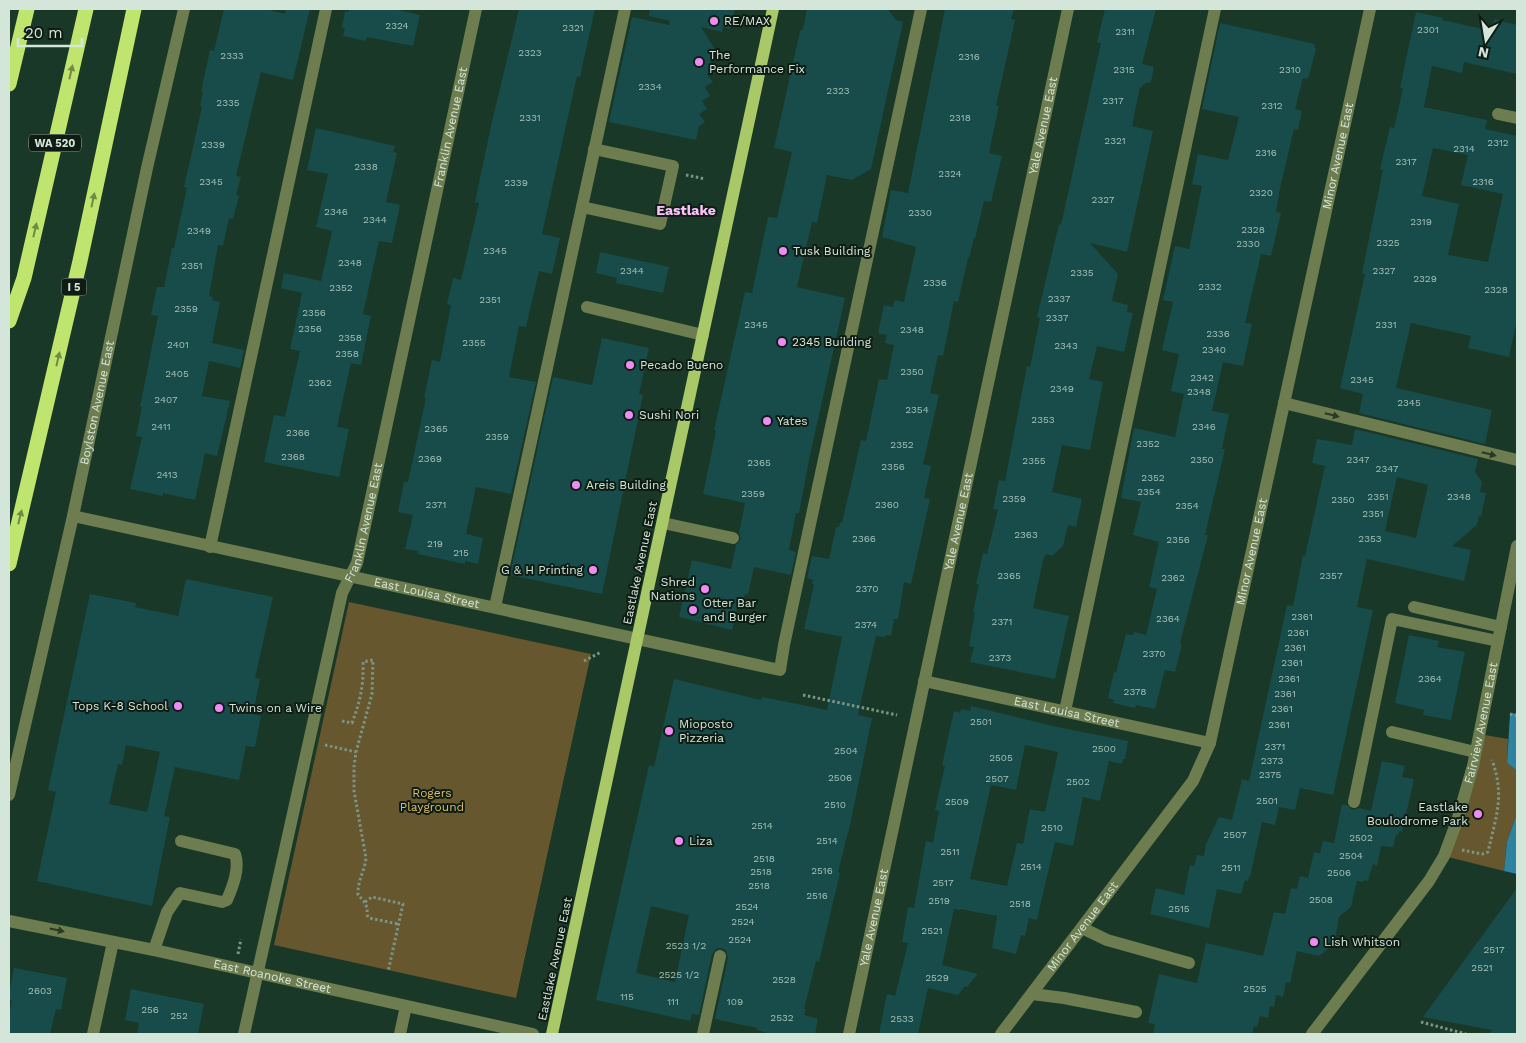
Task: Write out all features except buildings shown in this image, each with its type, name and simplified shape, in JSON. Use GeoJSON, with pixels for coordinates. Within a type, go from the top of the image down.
{"type":"FeatureCollection","features":[{"type":"Feature","properties":{"kind":"highway"},"geometry":{"type":"LineString","coordinates":[[9,84],[26,9]]}},
{"type":"Feature","properties":{"kind":"highway","name":"WA 520"},"geometry":{"type":"LineString","coordinates":[[9,321],[24,278],[86,9]]}},
{"type":"Feature","properties":{"kind":"highway","name":"I 5"},"geometry":{"type":"LineString","coordinates":[[9,564],[80,261],[134,9]]}},
{"type":"Feature","properties":{"kind":"main road","name":"Eastlake Avenue East"},"geometry":{"type":"LineString","coordinates":[[552,1034],[773,9]]}},
{"type":"Feature","properties":{"kind":"street","name":"Boylston Avenue East"},"geometry":{"type":"LineString","coordinates":[[9,795],[73,516],[147,168],[184,9]]}},
{"type":"Feature","properties":{"kind":"street"},"geometry":{"type":"LineString","coordinates":[[210,547],[326,9]]}},
{"type":"Feature","properties":{"kind":"street","name":"Franklin Avenue East"},"geometry":{"type":"LineString","coordinates":[[244,1034],[342,592],[357,563],[476,9]]}},
{"type":"Feature","properties":{"kind":"street"},"geometry":{"type":"LineString","coordinates":[[495,607],[624,9]]}},
{"type":"Feature","properties":{"kind":"street","name":"East Louisa Street"},"geometry":{"type":"LineString","coordinates":[[73,516],[780,670],[921,9]]}},
{"type":"Feature","properties":{"kind":"street","name":"Yale Avenue East"},"geometry":{"type":"LineString","coordinates":[[849,1034],[1068,9]]}},
{"type":"Feature","properties":{"kind":"street"},"geometry":{"type":"LineString","coordinates":[[1065,711],[1215,9]]}},
{"type":"Feature","properties":{"kind":"street","name":"Minor Avenue East"},"geometry":{"type":"LineString","coordinates":[[1001,1034],[1194,781],[1210,743],[1370,9]]}},
{"type":"Feature","properties":{"kind":"street"},"geometry":{"type":"LineString","coordinates":[[1498,114],[1517,118]]}},
{"type":"Feature","properties":{"kind":"street"},"geometry":{"type":"LineString","coordinates":[[582,207],[660,224],[672,166],[594,149]]}},
{"type":"Feature","properties":{"kind":"street"},"geometry":{"type":"LineString","coordinates":[[587,307],[703,335]]}},
{"type":"Feature","properties":{"kind":"street"},"geometry":{"type":"LineString","coordinates":[[1284,403],[1517,460]]}},
{"type":"Feature","properties":{"kind":"street"},"geometry":{"type":"LineString","coordinates":[[663,523],[733,538]]}},
{"type":"Feature","properties":{"kind":"street","name":"Fairview Avenue East"},"geometry":{"type":"LineString","coordinates":[[1312,1034],[1429,881],[1444,856],[1457,821],[1475,752],[1517,546]]}},
{"type":"Feature","properties":{"kind":"street"},"geometry":{"type":"LineString","coordinates":[[1414,607],[1501,627]]}},
{"type":"Feature","properties":{"kind":"street"},"geometry":{"type":"LineString","coordinates":[[1354,802],[1392,619],[1498,641]]}},
{"type":"Feature","properties":{"kind":"street","name":"East Louisa Street"},"geometry":{"type":"LineString","coordinates":[[924,681],[1210,743]]}},
{"type":"Feature","properties":{"kind":"street"},"geometry":{"type":"LineString","coordinates":[[1392,732],[1475,752]]}},
{"type":"Feature","properties":{"kind":"street"},"geometry":{"type":"LineString","coordinates":[[154,950],[167,912],[180,893],[222,902],[227,900],[231,892],[238,863],[235,854],[182,840]]}},
{"type":"Feature","properties":{"kind":"street","name":"East Roanoke Street"},"geometry":{"type":"LineString","coordinates":[[9,921],[154,950],[533,1034]]}},
{"type":"Feature","properties":{"kind":"street"},"geometry":{"type":"LineString","coordinates":[[1082,928],[1107,940],[1189,963]]}},
{"type":"Feature","properties":{"kind":"street"},"geometry":{"type":"LineString","coordinates":[[93,1034],[113,942]]}},
{"type":"Feature","properties":{"kind":"street"},"geometry":{"type":"LineString","coordinates":[[703,1034],[720,956]]}},
{"type":"Feature","properties":{"kind":"street"},"geometry":{"type":"LineString","coordinates":[[1032,994],[1064,998],[1136,1012]]}},
{"type":"Feature","properties":{"kind":"street"},"geometry":{"type":"LineString","coordinates":[[400,1034],[406,1006]]}},
{"type":"Feature","properties":{"kind":"path"},"geometry":{"type":"LineString","coordinates":[[680,174],[705,179]]}},
{"type":"Feature","properties":{"kind":"path"},"geometry":{"type":"LineString","coordinates":[[584,661],[601,652]]}},
{"type":"Feature","properties":{"kind":"path"},"geometry":{"type":"LineString","coordinates":[[342,721],[352,723],[362,695],[364,680],[362,662],[373,660],[372,694],[354,766],[354,791],[366,858],[358,894],[365,902],[369,918],[398,924]]}},
{"type":"Feature","properties":{"kind":"path"},"geometry":{"type":"LineString","coordinates":[[803,695],[897,715]]}},
{"type":"Feature","properties":{"kind":"path"},"geometry":{"type":"LineString","coordinates":[[1510,714],[1517,716]]}},
{"type":"Feature","properties":{"kind":"path"},"geometry":{"type":"LineString","coordinates":[[339,748],[356,752]]}},
{"type":"Feature","properties":{"kind":"path"},"geometry":{"type":"LineString","coordinates":[[1454,848],[1482,854],[1488,852],[1500,796],[1498,776],[1491,757]]}},
{"type":"Feature","properties":{"kind":"path"},"geometry":{"type":"LineString","coordinates":[[365,902],[372,897],[403,904],[388,972]]}},
{"type":"Feature","properties":{"kind":"path"},"geometry":{"type":"LineString","coordinates":[[1421,1022],[1466,1034]]}},
{"type":"Feature","properties":{"kind":"green space","name":"Rogers Playground"},"geometry":{"type":"Polygon","coordinates":[[[349,602],[591,654],[516,998],[274,945],[349,602]]]}},
{"type":"Feature","properties":{"kind":"green space"},"geometry":{"type":"Polygon","coordinates":[[[1479,734],[1508,739],[1507,763],[1517,771],[1517,813],[1507,842],[1504,871],[1444,856],[1479,734]]]}},
{"type":"Feature","properties":{"kind":"water"},"geometry":{"type":"Polygon","coordinates":[[[1517,713],[1517,771],[1507,763],[1510,714],[1517,713]]]}},
{"type":"Feature","properties":{"kind":"water"},"geometry":{"type":"Polygon","coordinates":[[[1517,813],[1517,874],[1504,871],[1507,842],[1517,813]]]}},
{"type":"Feature","properties":{"kind":"place","name":"RE/MAX"},"geometry":{"type":"Point","coordinates":[714,21]}},
{"type":"Feature","properties":{"kind":"place","name":"The Performance Fix"},"geometry":{"type":"Point","coordinates":[699,62]}},
{"type":"Feature","properties":{"kind":"place","name":"Tusk Building"},"geometry":{"type":"Point","coordinates":[783,251]}},
{"type":"Feature","properties":{"kind":"place","name":"2345 Building"},"geometry":{"type":"Point","coordinates":[782,342]}},
{"type":"Feature","properties":{"kind":"place","name":"Pecado Bueno"},"geometry":{"type":"Point","coordinates":[630,365]}},
{"type":"Feature","properties":{"kind":"place","name":"Sushi Nori"},"geometry":{"type":"Point","coordinates":[629,415]}},
{"type":"Feature","properties":{"kind":"place","name":"Yates"},"geometry":{"type":"Point","coordinates":[767,421]}},
{"type":"Feature","properties":{"kind":"place","name":"Areis Building"},"geometry":{"type":"Point","coordinates":[576,485]}},
{"type":"Feature","properties":{"kind":"place","name":"G & H Printing"},"geometry":{"type":"Point","coordinates":[593,570]}},
{"type":"Feature","properties":{"kind":"place","name":"Shred Nations"},"geometry":{"type":"Point","coordinates":[705,589]}},
{"type":"Feature","properties":{"kind":"place","name":"Otter Bar and Burger"},"geometry":{"type":"Point","coordinates":[693,610]}},
{"type":"Feature","properties":{"kind":"place","name":"Tops K-8 School"},"geometry":{"type":"Point","coordinates":[178,706]}},
{"type":"Feature","properties":{"kind":"place","name":"Twins on a Wire"},"geometry":{"type":"Point","coordinates":[219,708]}},
{"type":"Feature","properties":{"kind":"place","name":"Mioposto Pizzeria"},"geometry":{"type":"Point","coordinates":[669,731]}},
{"type":"Feature","properties":{"kind":"place","name":"Eastlake Boulodrome Park"},"geometry":{"type":"Point","coordinates":[1478,814]}},
{"type":"Feature","properties":{"kind":"place","name":"Liza"},"geometry":{"type":"Point","coordinates":[679,841]}},
{"type":"Feature","properties":{"kind":"place","name":"Lish Whitson"},"geometry":{"type":"Point","coordinates":[1314,942]}},
{"type":"Feature","properties":{"kind":"district","name":"Eastlake"},"geometry":{"type":"Point","coordinates":[686,210]}}]}
